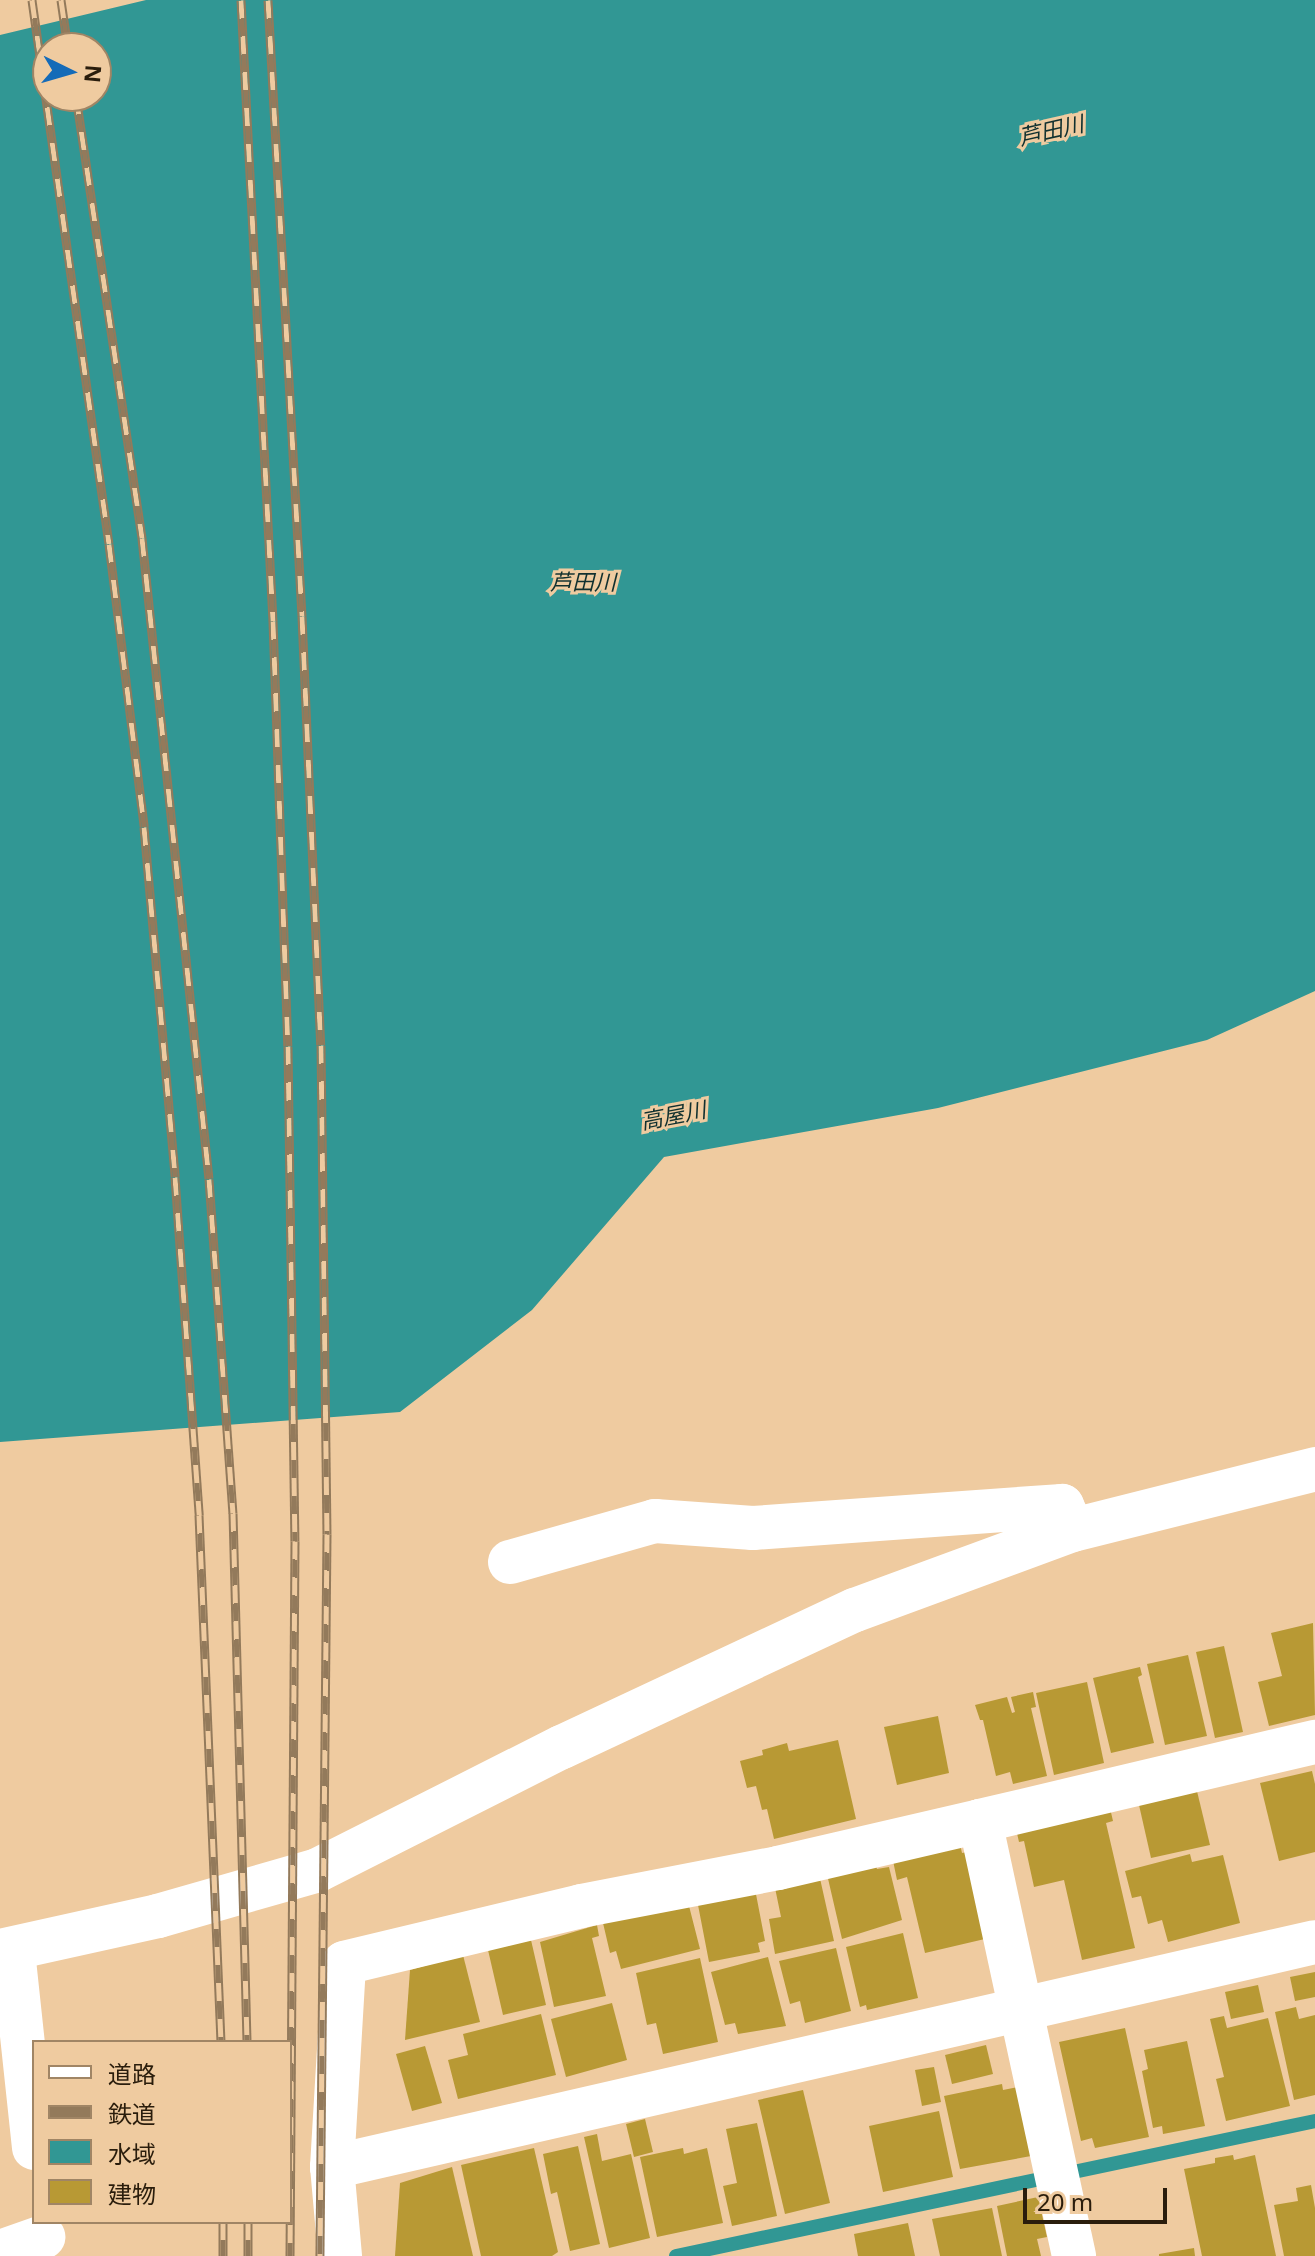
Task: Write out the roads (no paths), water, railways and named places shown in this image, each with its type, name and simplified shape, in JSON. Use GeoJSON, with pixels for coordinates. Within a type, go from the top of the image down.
{"type":"FeatureCollection","features":[{"type":"Feature","properties":{"kind":"street"},"geometry":{"type":"LineString","coordinates":[[32,2133],[7,1951],[158,1916],[318,1870],[562,1747],[855,1610],[1073,1530],[1315,1469]]}},
{"type":"Feature","properties":{"kind":"street"},"geometry":{"type":"LineString","coordinates":[[510,1562],[655,1521],[753,1528],[1062,1506],[1073,1530]]}},
{"type":"Feature","properties":{"kind":"street"},"geometry":{"type":"LineString","coordinates":[[340,2256],[332,2167],[344,1963],[581,1906],[778,1868],[1315,1742]]}},
{"type":"Feature","properties":{"kind":"street"},"geometry":{"type":"LineString","coordinates":[[980,1821],[1074,2256]]}},
{"type":"Feature","properties":{"kind":"street"},"geometry":{"type":"LineString","coordinates":[[332,2167],[1315,1942]]}},
{"type":"Feature","properties":{"kind":"street"},"geometry":{"type":"LineString","coordinates":[[0,2252],[44,2238]]}},
{"type":"Feature","properties":{"kind":"water","name":"芦田川"},"geometry":{"type":"Polygon","coordinates":[[[146,0],[1315,0],[1315,991],[1207,1040],[938,1108],[664,1157],[532,1310],[400,1412],[0,1442],[0,35],[146,0]]]}},
{"type":"Feature","properties":{"kind":"waterway"},"geometry":{"type":"LineString","coordinates":[[676,2256],[1315,2121]]}},
{"type":"Feature","properties":{"kind":"railway"},"geometry":{"type":"LineString","coordinates":[[32,0],[109,544],[144,827],[175,1177],[199,1515],[221,2040]]}},
{"type":"Feature","properties":{"kind":"railway"},"geometry":{"type":"LineString","coordinates":[[61,0],[66,32]]}},
{"type":"Feature","properties":{"kind":"railway"},"geometry":{"type":"LineString","coordinates":[[241,0],[273,621],[288,1046],[295,1541],[292,2040]]}},
{"type":"Feature","properties":{"kind":"railway"},"geometry":{"type":"LineString","coordinates":[[268,0],[302,616],[321,1045],[327,1534],[320,2256]]}},
{"type":"Feature","properties":{"kind":"railway"},"geometry":{"type":"LineString","coordinates":[[78,112],[142,538],[209,1179],[233,1513],[247,2040]]}},
{"type":"Feature","properties":{"kind":"railway"},"geometry":{"type":"LineString","coordinates":[[223,2224],[223,2256]]}},
{"type":"Feature","properties":{"kind":"railway"},"geometry":{"type":"LineString","coordinates":[[248,2224],[248,2256]]}},
{"type":"Feature","properties":{"kind":"railway"},"geometry":{"type":"LineString","coordinates":[[290,2224],[290,2256]]}},
{"type":"Feature","properties":{"kind":"water label","name":"高屋川"},"geometry":{"type":"Point","coordinates":[673,1115]}}]}
